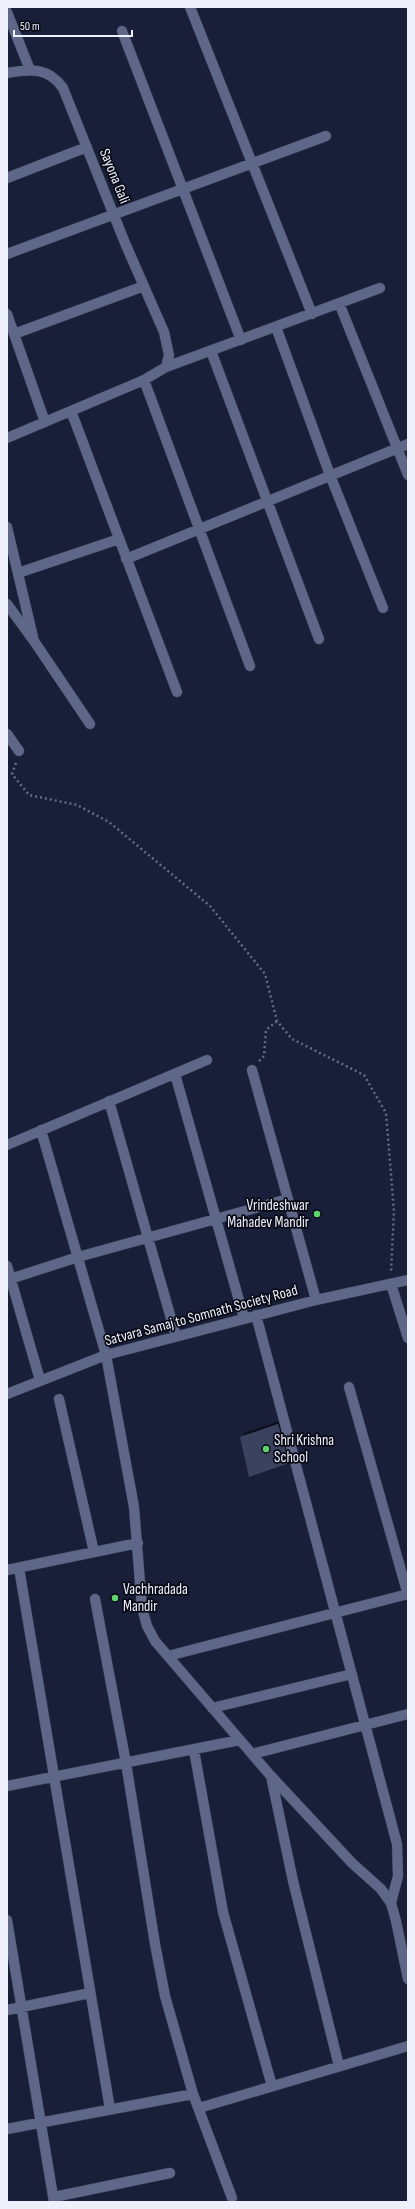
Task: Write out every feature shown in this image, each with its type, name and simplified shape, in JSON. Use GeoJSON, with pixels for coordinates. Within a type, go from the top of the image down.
{"type":"FeatureCollection","features":[{"type":"Feature","properties":{"kind":"street"},"geometry":{"type":"LineString","coordinates":[[190,7],[312,314]]}},
{"type":"Feature","properties":{"kind":"street"},"geometry":{"type":"LineString","coordinates":[[7,12],[30,70]]}},
{"type":"Feature","properties":{"kind":"street"},"geometry":{"type":"LineString","coordinates":[[122,31],[241,340]]}},
{"type":"Feature","properties":{"kind":"street","name":"Sayona Gali"},"geometry":{"type":"LineString","coordinates":[[7,73],[30,70],[43,72],[55,76],[63,88],[164,332],[169,355],[166,367]]}},
{"type":"Feature","properties":{"kind":"street"},"geometry":{"type":"LineString","coordinates":[[7,254],[115,216],[326,136]]}},
{"type":"Feature","properties":{"kind":"street"},"geometry":{"type":"LineString","coordinates":[[7,178],[87,147]]}},
{"type":"Feature","properties":{"kind":"street"},"geometry":{"type":"LineString","coordinates":[[14,334],[144,286]]}},
{"type":"Feature","properties":{"kind":"street"},"geometry":{"type":"LineString","coordinates":[[7,438],[144,380],[166,367],[380,288]]}},
{"type":"Feature","properties":{"kind":"street"},"geometry":{"type":"LineString","coordinates":[[339,303],[408,475]]}},
{"type":"Feature","properties":{"kind":"street"},"geometry":{"type":"LineString","coordinates":[[7,314],[45,422]]}},
{"type":"Feature","properties":{"kind":"street"},"geometry":{"type":"LineString","coordinates":[[276,327],[330,475],[383,608]]}},
{"type":"Feature","properties":{"kind":"street"},"geometry":{"type":"LineString","coordinates":[[211,351],[319,639]]}},
{"type":"Feature","properties":{"kind":"street"},"geometry":{"type":"LineString","coordinates":[[144,380],[250,666]]}},
{"type":"Feature","properties":{"kind":"street"},"geometry":{"type":"LineString","coordinates":[[70,412],[177,692]]}},
{"type":"Feature","properties":{"kind":"street"},"geometry":{"type":"LineString","coordinates":[[126,559],[408,444]]}},
{"type":"Feature","properties":{"kind":"street"},"geometry":{"type":"LineString","coordinates":[[7,527],[34,641]]}},
{"type":"Feature","properties":{"kind":"street"},"geometry":{"type":"LineString","coordinates":[[18,572],[119,540]]}},
{"type":"Feature","properties":{"kind":"street"},"geometry":{"type":"LineString","coordinates":[[7,604],[90,724]]}},
{"type":"Feature","properties":{"kind":"street"},"geometry":{"type":"LineString","coordinates":[[7,734],[19,751]]}},
{"type":"Feature","properties":{"kind":"street"},"geometry":{"type":"LineString","coordinates":[[7,1146],[207,1060]]}},
{"type":"Feature","properties":{"kind":"street"},"geometry":{"type":"LineString","coordinates":[[252,1070],[316,1300]]}},
{"type":"Feature","properties":{"kind":"street"},"geometry":{"type":"LineString","coordinates":[[175,1074],[244,1318]]}},
{"type":"Feature","properties":{"kind":"street"},"geometry":{"type":"LineString","coordinates":[[109,1101],[176,1336]]}},
{"type":"Feature","properties":{"kind":"street"},"geometry":{"type":"LineString","coordinates":[[42,1130],[106,1355],[134,1507],[142,1608],[147,1626],[155,1641],[270,1775],[352,1863],[381,1889],[391,1903],[405,1950],[408,1979]]}},
{"type":"Feature","properties":{"kind":"street"},"geometry":{"type":"LineString","coordinates":[[9,1279],[78,1257],[288,1199]]}},
{"type":"Feature","properties":{"kind":"street"},"geometry":{"type":"LineString","coordinates":[[7,1266],[9,1279],[40,1380]]}},
{"type":"Feature","properties":{"kind":"street","name":"Satvara Samaj to Somnath Society Road"},"geometry":{"type":"LineString","coordinates":[[7,1394],[106,1355],[316,1300],[391,1284],[406,1283]]}},
{"type":"Feature","properties":{"kind":"street"},"geometry":{"type":"LineString","coordinates":[[391,1284],[408,1338]]}},
{"type":"Feature","properties":{"kind":"street"},"geometry":{"type":"LineString","coordinates":[[256,1315],[397,1844],[398,1876],[391,1903]]}},
{"type":"Feature","properties":{"kind":"street"},"geometry":{"type":"LineString","coordinates":[[168,1656],[408,1594],[349,1387]]}},
{"type":"Feature","properties":{"kind":"street"},"geometry":{"type":"LineString","coordinates":[[59,1399],[94,1552]]}},
{"type":"Feature","properties":{"kind":"street"},"geometry":{"type":"LineString","coordinates":[[7,1570],[138,1543]]}},
{"type":"Feature","properties":{"kind":"street"},"geometry":{"type":"LineString","coordinates":[[19,1568],[110,2109]]}},
{"type":"Feature","properties":{"kind":"street"},"geometry":{"type":"LineString","coordinates":[[95,1599],[126,1763],[155,1944],[165,1996],[193,2094],[232,2198]]}},
{"type":"Feature","properties":{"kind":"street"},"geometry":{"type":"LineString","coordinates":[[212,1708],[352,1674]]}},
{"type":"Feature","properties":{"kind":"street"},"geometry":{"type":"LineString","coordinates":[[252,1754],[408,1714]]}},
{"type":"Feature","properties":{"kind":"street"},"geometry":{"type":"LineString","coordinates":[[7,1786],[240,1740]]}},
{"type":"Feature","properties":{"kind":"street"},"geometry":{"type":"LineString","coordinates":[[194,1750],[223,1912],[272,2086]]}},
{"type":"Feature","properties":{"kind":"street"},"geometry":{"type":"LineString","coordinates":[[270,1775],[293,1881],[339,2066]]}},
{"type":"Feature","properties":{"kind":"street"},"geometry":{"type":"LineString","coordinates":[[7,1920],[54,2200],[170,2173]]}},
{"type":"Feature","properties":{"kind":"street"},"geometry":{"type":"LineString","coordinates":[[7,2010],[90,1993]]}},
{"type":"Feature","properties":{"kind":"street"},"geometry":{"type":"LineString","coordinates":[[198,2108],[408,2046]]}},
{"type":"Feature","properties":{"kind":"street"},"geometry":{"type":"LineString","coordinates":[[7,2129],[193,2094]]}},
{"type":"Feature","properties":{"kind":"path"},"geometry":{"type":"LineString","coordinates":[[19,751],[12,774],[29,796],[77,805],[109,822],[210,906],[265,974],[277,1020],[292,1039],[364,1075],[386,1113],[394,1212],[391,1284]]}},
{"type":"Feature","properties":{"kind":"path"},"geometry":{"type":"LineString","coordinates":[[252,1070],[264,1056],[266,1030],[277,1020]]}},
{"type":"Feature","properties":{"kind":"building","name":"Shri Krishna School"},"geometry":{"type":"Polygon","coordinates":[[[278,1424],[289,1463],[249,1477],[240,1437],[278,1424]]]}},
{"type":"Feature","properties":{"kind":"place","name":"Vrindeshwar Mahadev Mandir"},"geometry":{"type":"Point","coordinates":[317,1214]}},
{"type":"Feature","properties":{"kind":"place","name":"Shri Krishna School"},"geometry":{"type":"Point","coordinates":[266,1449]}},
{"type":"Feature","properties":{"kind":"place","name":"Vachhradada Mandir"},"geometry":{"type":"Point","coordinates":[115,1598]}}]}
